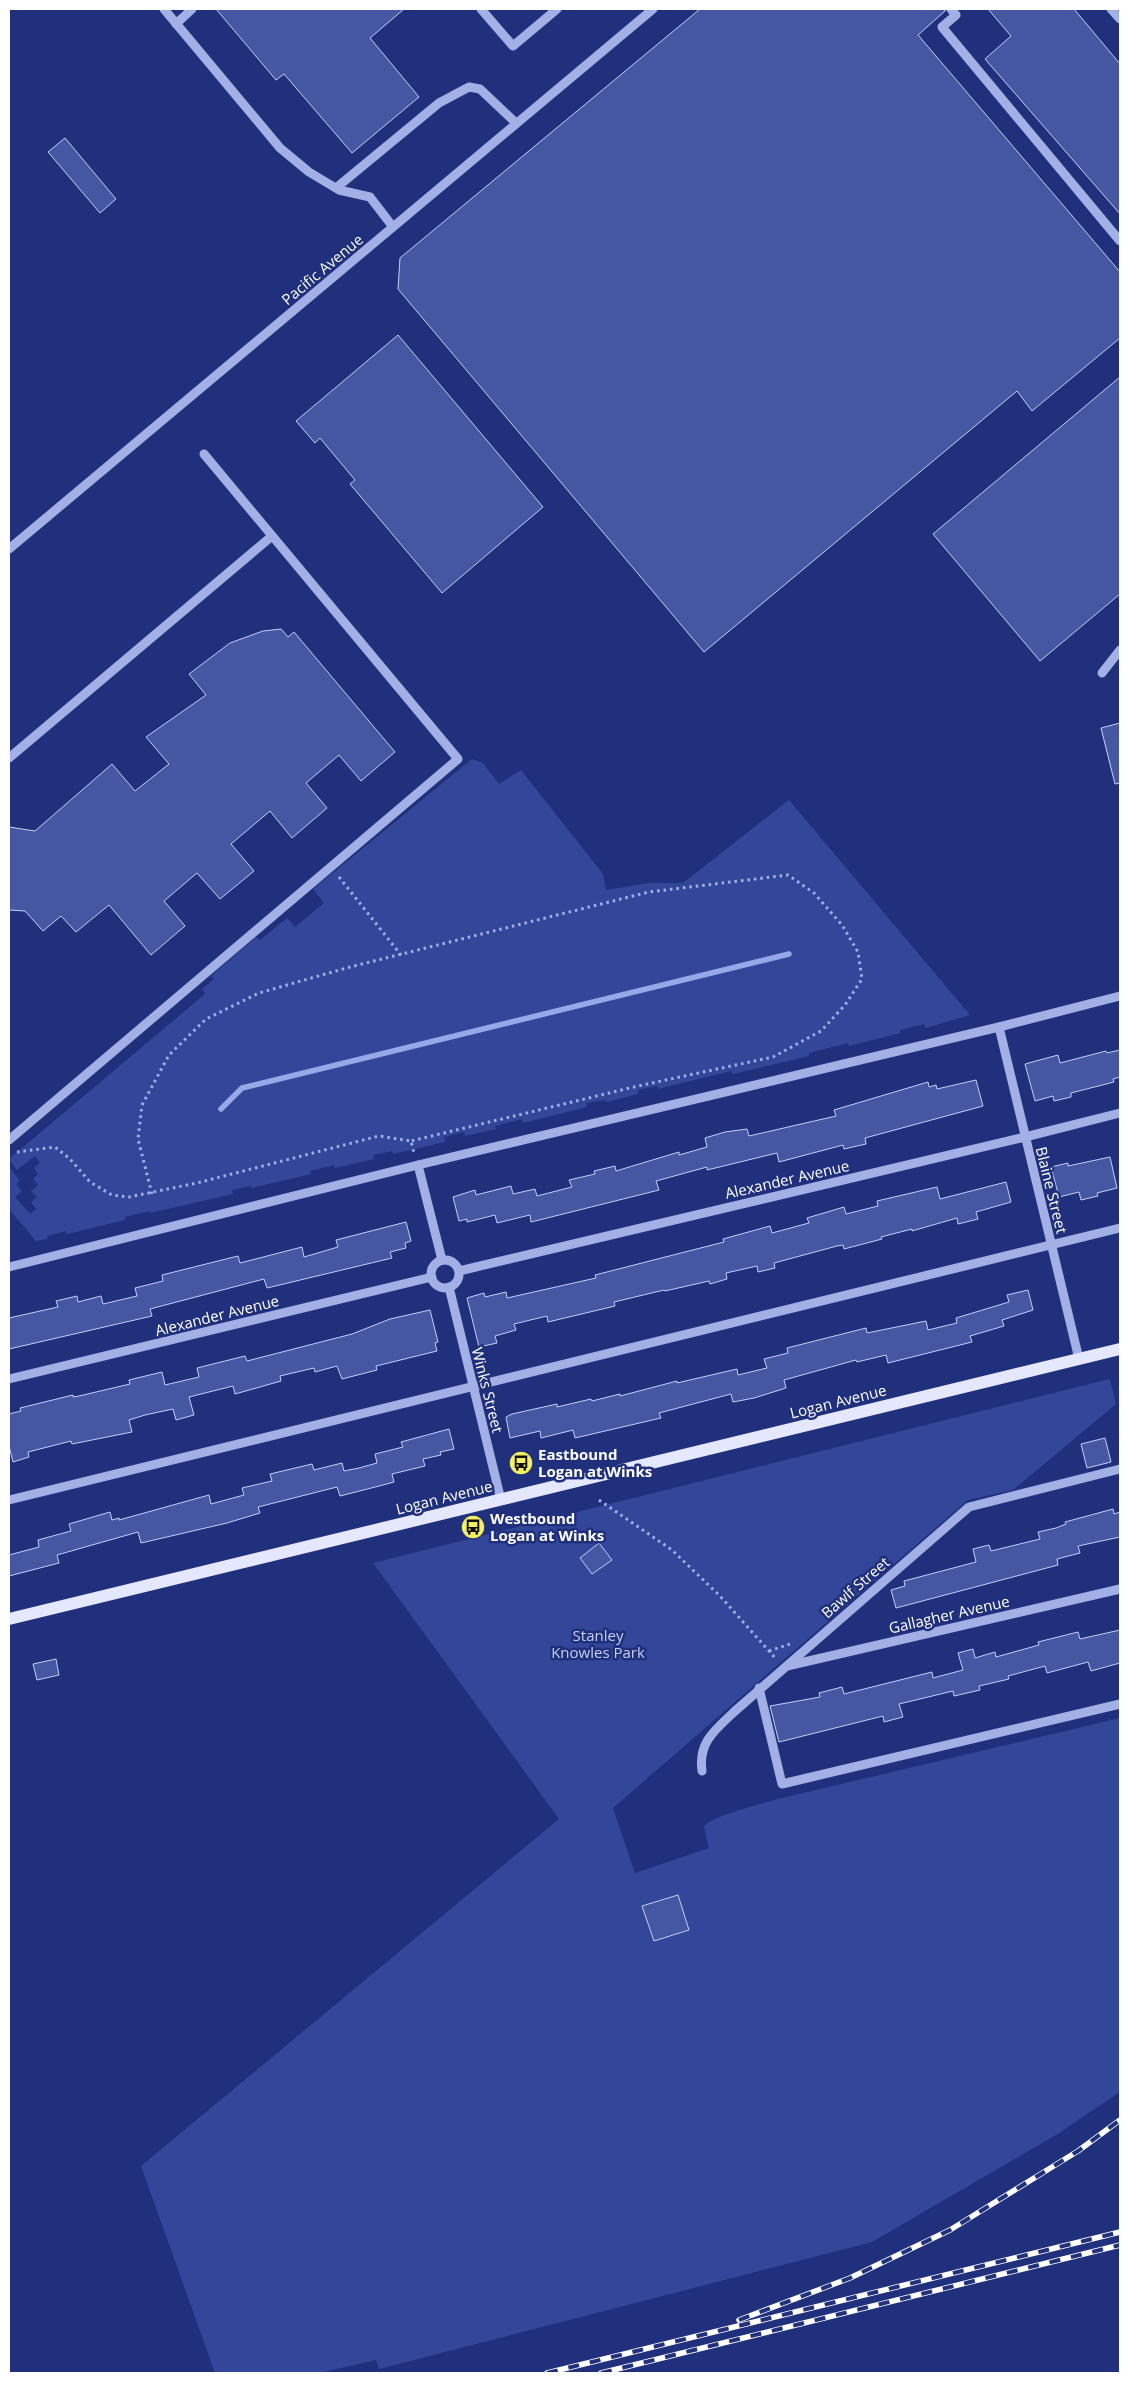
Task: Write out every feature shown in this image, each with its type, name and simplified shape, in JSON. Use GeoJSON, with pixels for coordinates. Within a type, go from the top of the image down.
{"type":"FeatureCollection","features":[{"type":"Feature","properties":{"kind":"main road","name":"Logan Avenue"},"geometry":{"type":"LineString","coordinates":[[9,1619],[1120,1349]]}},
{"type":"Feature","properties":{"kind":"street"},"geometry":{"type":"LineString","coordinates":[[164,9],[280,148],[308,172],[336,188],[370,197],[393,227]]}},
{"type":"Feature","properties":{"kind":"street"},"geometry":{"type":"LineString","coordinates":[[176,24],[192,9]]}},
{"type":"Feature","properties":{"kind":"street"},"geometry":{"type":"LineString","coordinates":[[481,9],[513,46],[557,9]]}},
{"type":"Feature","properties":{"kind":"street","name":"Pacific Avenue"},"geometry":{"type":"LineString","coordinates":[[9,549],[653,9]]}},
{"type":"Feature","properties":{"kind":"street"},"geometry":{"type":"LineString","coordinates":[[951,9],[956,15],[942,27],[1120,241]]}},
{"type":"Feature","properties":{"kind":"street"},"geometry":{"type":"LineString","coordinates":[[1111,9],[1120,19]]}},
{"type":"Feature","properties":{"kind":"street"},"geometry":{"type":"LineString","coordinates":[[336,188],[440,103],[469,86],[480,89],[516,124]]}},
{"type":"Feature","properties":{"kind":"street"},"geometry":{"type":"LineString","coordinates":[[9,1140],[458,759],[204,454]]}},
{"type":"Feature","properties":{"kind":"street"},"geometry":{"type":"LineString","coordinates":[[9,758],[272,536]]}},
{"type":"Feature","properties":{"kind":"street"},"geometry":{"type":"LineString","coordinates":[[1102,673],[1120,650]]}},
{"type":"Feature","properties":{"kind":"street"},"geometry":{"type":"LineString","coordinates":[[9,1267],[418,1165],[999,1027],[1120,996]]}},
{"type":"Feature","properties":{"kind":"street","name":"Blaine Street"},"geometry":{"type":"LineString","coordinates":[[999,1027],[1079,1359]]}},
{"type":"Feature","properties":{"kind":"street","name":"Alexander Avenue"},"geometry":{"type":"LineString","coordinates":[[459,1271],[1025,1138],[1120,1113]]}},
{"type":"Feature","properties":{"kind":"street"},"geometry":{"type":"LineString","coordinates":[[418,1165],[442,1260]]}},
{"type":"Feature","properties":{"kind":"street"},"geometry":{"type":"LineString","coordinates":[[9,1500],[1051,1243],[1120,1228]]}},
{"type":"Feature","properties":{"kind":"street"},"geometry":{"type":"LineString","coordinates":[[442,1260],[450,1261],[459,1271],[456,1283],[449,1288],[440,1287],[432,1277],[432,1268],[442,1260]]}},
{"type":"Feature","properties":{"kind":"street","name":"Alexander Avenue"},"geometry":{"type":"LineString","coordinates":[[9,1379],[432,1277]]}},
{"type":"Feature","properties":{"kind":"street","name":"Winks Street"},"geometry":{"type":"LineString","coordinates":[[449,1288],[501,1500]]}},
{"type":"Feature","properties":{"kind":"street","name":"Bawlf Street"},"geometry":{"type":"LineString","coordinates":[[702,1771],[700,1757],[704,1743],[759,1688],[970,1507],[1120,1469]]}},
{"type":"Feature","properties":{"kind":"street","name":"Gallagher Avenue"},"geometry":{"type":"LineString","coordinates":[[784,1667],[1120,1589]]}},
{"type":"Feature","properties":{"kind":"street"},"geometry":{"type":"LineString","coordinates":[[759,1688],[782,1784],[1120,1704]]}},
{"type":"Feature","properties":{"kind":"path"},"geometry":{"type":"LineString","coordinates":[[331,867],[401,955]]}},
{"type":"Feature","properties":{"kind":"path"},"geometry":{"type":"LineString","coordinates":[[9,1154],[55,1147],[70,1159],[90,1182],[112,1195],[130,1197],[152,1194],[379,1136],[411,1141],[638,1086],[773,1057],[821,1031],[845,1005],[862,980],[858,952],[842,925],[814,893],[788,875],[649,892],[258,993],[206,1019],[169,1055],[142,1105],[138,1139],[152,1194]]}},
{"type":"Feature","properties":{"kind":"path"},"geometry":{"type":"LineString","coordinates":[[411,1141],[418,1165]]}},
{"type":"Feature","properties":{"kind":"path"},"geometry":{"type":"LineString","coordinates":[[598,1500],[672,1550],[720,1596],[784,1667]]}},
{"type":"Feature","properties":{"kind":"green space"},"geometry":{"type":"Polygon","coordinates":[[[472,759],[483,763],[499,784],[521,770],[603,874],[606,890],[649,883],[683,883],[789,800],[970,1015],[926,1028],[924,1024],[900,1030],[900,1033],[849,1046],[848,1043],[809,1053],[809,1056],[733,1074],[731,1071],[658,1089],[657,1086],[638,1090],[638,1094],[606,1102],[605,1100],[586,1103],[587,1107],[523,1123],[522,1119],[495,1126],[496,1129],[465,1136],[464,1132],[444,1137],[445,1142],[393,1154],[392,1151],[373,1155],[374,1159],[335,1168],[334,1165],[310,1171],[311,1174],[252,1188],[251,1186],[232,1190],[233,1194],[125,1217],[125,1220],[67,1234],[66,1231],[47,1236],[47,1239],[36,1241],[9,1209],[9,1167],[20,1181],[16,1184],[22,1191],[15,1197],[30,1214],[36,1209],[31,1202],[37,1197],[31,1191],[38,1185],[33,1179],[38,1174],[34,1168],[40,1163],[35,1156],[17,1170],[9,1159],[205,994],[202,989],[214,979],[211,976],[256,937],[260,940],[287,918],[295,927],[324,903],[313,889],[472,759]]]}},
{"type":"Feature","properties":{"kind":"green space","name":"Stanley Knowles Park"},"geometry":{"type":"Polygon","coordinates":[[[1110,1379],[1116,1404],[1013,1490],[968,1500],[613,1808],[635,1873],[709,1848],[704,1826],[709,1822],[739,1810],[778,1799],[1120,1718],[1120,2092],[1056,2135],[872,2242],[379,2369],[376,2360],[319,2373],[215,2373],[141,2166],[559,1819],[373,1563],[1110,1379]]]}},
{"type":"Feature","properties":{"kind":"building"},"geometry":{"type":"Polygon","coordinates":[[[216,9],[404,9],[370,38],[419,97],[352,153],[284,74],[276,80],[216,9]]]}},
{"type":"Feature","properties":{"kind":"building"},"geometry":{"type":"Polygon","coordinates":[[[700,9],[945,9],[918,35],[1120,272],[1120,338],[1032,411],[1017,391],[704,652],[398,289],[400,258],[700,9]]]}},
{"type":"Feature","properties":{"kind":"building"},"geometry":{"type":"Polygon","coordinates":[[[988,9],[1074,9],[1120,64],[1120,214],[985,59],[1011,36],[988,9]]]}},
{"type":"Feature","properties":{"kind":"building"},"geometry":{"type":"Polygon","coordinates":[[[65,138],[116,199],[100,213],[48,152],[65,138]]]}},
{"type":"Feature","properties":{"kind":"building"},"geometry":{"type":"Polygon","coordinates":[[[398,335],[543,507],[442,593],[350,484],[355,480],[320,438],[315,443],[296,421],[398,335]]]}},
{"type":"Feature","properties":{"kind":"building"},"geometry":{"type":"Polygon","coordinates":[[[1120,377],[1120,594],[1040,661],[933,534],[1120,377]]]}},
{"type":"Feature","properties":{"kind":"building"},"geometry":{"type":"Polygon","coordinates":[[[281,629],[288,637],[294,632],[395,752],[361,781],[339,755],[306,783],[327,808],[292,838],[270,811],[231,844],[254,871],[220,899],[197,873],[164,901],[185,926],[151,955],[109,905],[76,932],[61,916],[43,931],[25,911],[9,910],[9,827],[35,831],[112,764],[135,791],[169,764],[146,737],[206,695],[189,674],[230,643],[263,631],[281,629]]]}},
{"type":"Feature","properties":{"kind":"building"},"geometry":{"type":"Polygon","coordinates":[[[1120,723],[1120,783],[1115,784],[1101,728],[1120,723]]]}},
{"type":"Feature","properties":{"kind":"building"},"geometry":{"type":"Polygon","coordinates":[[[1120,1050],[1120,1077],[1113,1079],[1114,1082],[1071,1093],[1071,1097],[1054,1101],[1053,1096],[1035,1101],[1025,1064],[1058,1055],[1060,1063],[1106,1051],[1107,1053],[1120,1050]]]}},
{"type":"Feature","properties":{"kind":"building"},"geometry":{"type":"Polygon","coordinates":[[[976,1080],[983,1106],[865,1138],[866,1144],[844,1149],[843,1145],[779,1162],[777,1153],[707,1170],[707,1167],[656,1181],[659,1190],[531,1222],[530,1215],[497,1223],[495,1215],[467,1222],[467,1219],[459,1221],[453,1197],[475,1190],[476,1195],[511,1186],[513,1194],[535,1189],[537,1196],[572,1187],[569,1180],[595,1174],[594,1171],[615,1166],[616,1171],[679,1152],[679,1155],[707,1147],[705,1138],[725,1132],[747,1129],[749,1136],[836,1116],[834,1110],[928,1082],[929,1087],[936,1085],[937,1089],[976,1080]]]}},
{"type":"Feature","properties":{"kind":"building"},"geometry":{"type":"Polygon","coordinates":[[[1110,1157],[1117,1188],[1097,1193],[1098,1196],[1081,1200],[1079,1192],[1059,1197],[1051,1167],[1068,1163],[1068,1166],[1110,1157]]]}},
{"type":"Feature","properties":{"kind":"building"},"geometry":{"type":"Polygon","coordinates":[[[1006,1182],[1011,1202],[976,1212],[978,1219],[958,1224],[957,1218],[912,1231],[912,1229],[881,1237],[882,1239],[844,1249],[843,1245],[837,1246],[774,1263],[775,1268],[758,1272],[757,1266],[726,1273],[727,1279],[710,1284],[709,1281],[664,1290],[614,1302],[615,1306],[548,1322],[547,1316],[514,1324],[516,1330],[495,1336],[497,1343],[479,1347],[467,1298],[484,1293],[485,1297],[506,1292],[507,1298],[596,1278],[595,1275],[724,1242],[723,1239],[770,1226],[772,1233],[809,1223],[807,1218],[844,1207],[846,1214],[878,1206],[877,1201],[937,1187],[940,1199],[1006,1182]]]}},
{"type":"Feature","properties":{"kind":"building"},"geometry":{"type":"Polygon","coordinates":[[[406,1222],[411,1241],[405,1243],[406,1248],[390,1252],[392,1258],[267,1288],[264,1279],[150,1309],[152,1316],[9,1349],[9,1318],[58,1307],[56,1301],[77,1296],[78,1302],[101,1296],[103,1304],[137,1296],[135,1288],[163,1281],[162,1275],[238,1256],[240,1263],[302,1247],[304,1257],[338,1247],[336,1240],[406,1222]]]}},
{"type":"Feature","properties":{"kind":"building"},"geometry":{"type":"Polygon","coordinates":[[[1028,1290],[1033,1310],[1002,1320],[1004,1326],[970,1336],[972,1342],[888,1363],[886,1355],[857,1362],[856,1360],[784,1380],[786,1388],[754,1398],[733,1402],[731,1394],[659,1413],[661,1418],[575,1438],[573,1430],[541,1438],[540,1431],[510,1438],[506,1417],[512,1414],[557,1404],[557,1407],[591,1399],[592,1401],[620,1394],[620,1396],[677,1381],[677,1383],[737,1369],[738,1375],[767,1368],[764,1359],[788,1353],[787,1348],[866,1328],[867,1333],[926,1321],[928,1330],[957,1323],[956,1318],[1009,1302],[1007,1295],[1028,1290]]]}},
{"type":"Feature","properties":{"kind":"building"},"geometry":{"type":"Polygon","coordinates":[[[430,1310],[438,1342],[435,1343],[437,1351],[376,1366],[377,1370],[342,1379],[337,1366],[315,1372],[314,1368],[280,1376],[281,1381],[235,1394],[233,1386],[189,1397],[194,1415],[176,1420],[173,1409],[145,1415],[129,1420],[132,1432],[72,1444],[71,1441],[28,1452],[29,1457],[13,1462],[9,1446],[9,1414],[21,1411],[20,1408],[130,1384],[129,1380],[162,1372],[165,1385],[199,1377],[197,1368],[245,1356],[247,1361],[352,1334],[390,1319],[430,1310]]]}},
{"type":"Feature","properties":{"kind":"building"},"geometry":{"type":"Polygon","coordinates":[[[449,1429],[454,1449],[440,1452],[441,1455],[423,1459],[425,1466],[392,1474],[394,1482],[340,1496],[337,1487],[258,1507],[260,1513],[227,1523],[141,1543],[138,1532],[57,1555],[59,1563],[9,1576],[9,1555],[39,1547],[38,1540],[71,1531],[69,1524],[110,1512],[112,1520],[119,1518],[119,1520],[209,1495],[211,1504],[244,1495],[242,1488],[272,1481],[270,1474],[312,1464],[314,1470],[342,1463],[344,1471],[359,1468],[377,1463],[375,1454],[403,1447],[401,1442],[449,1429]]]}},
{"type":"Feature","properties":{"kind":"building"},"geometry":{"type":"Polygon","coordinates":[[[1105,1438],[1111,1462],[1087,1468],[1081,1444],[1105,1438]]]}},
{"type":"Feature","properties":{"kind":"building"},"geometry":{"type":"Polygon","coordinates":[[[1113,1509],[1114,1514],[1120,1512],[1120,1537],[1078,1546],[1080,1553],[1057,1559],[1058,1565],[896,1608],[891,1590],[905,1586],[904,1581],[976,1562],[973,1549],[989,1545],[991,1551],[1040,1539],[1038,1532],[1056,1528],[1066,1524],[1065,1522],[1113,1509]]]}},
{"type":"Feature","properties":{"kind":"building"},"geometry":{"type":"Polygon","coordinates":[[[599,1543],[612,1560],[592,1574],[580,1558],[599,1543]]]}},
{"type":"Feature","properties":{"kind":"building"},"geometry":{"type":"Polygon","coordinates":[[[1120,1630],[1120,1663],[1091,1671],[1088,1662],[1047,1673],[1045,1666],[1008,1676],[1009,1679],[979,1686],[980,1690],[954,1696],[953,1691],[899,1704],[903,1717],[884,1722],[883,1716],[779,1742],[770,1706],[820,1697],[819,1693],[842,1687],[844,1694],[932,1672],[933,1678],[963,1670],[958,1653],[973,1649],[975,1658],[995,1652],[996,1657],[1039,1645],[1038,1642],[1078,1632],[1080,1639],[1120,1630]]]}},
{"type":"Feature","properties":{"kind":"building"},"geometry":{"type":"Polygon","coordinates":[[[56,1659],[59,1675],[37,1680],[33,1664],[56,1659]]]}},
{"type":"Feature","properties":{"kind":"building"},"geometry":{"type":"Polygon","coordinates":[[[678,1895],[689,1930],[654,1941],[642,1906],[678,1895]]]}},
{"type":"Feature","properties":{"kind":"waterway"},"geometry":{"type":"LineString","coordinates":[[221,1109],[242,1088],[789,954]]}},
{"type":"Feature","properties":{"kind":"railway"},"geometry":{"type":"LineString","coordinates":[[739,2320],[850,2278],[950,2230],[1078,2151],[1120,2120]]}},
{"type":"Feature","properties":{"kind":"railway"},"geometry":{"type":"LineString","coordinates":[[547,2373],[1120,2232]]}},
{"type":"Feature","properties":{"kind":"railway"},"geometry":{"type":"LineString","coordinates":[[601,2373],[1120,2245]]}},
{"type":"Feature","properties":{"kind":"place","name":"Eastbound Logan at Winks"},"geometry":{"type":"Point","coordinates":[521,1463]}},
{"type":"Feature","properties":{"kind":"place","name":"Westbound Logan at Winks"},"geometry":{"type":"Point","coordinates":[473,1527]}}]}
